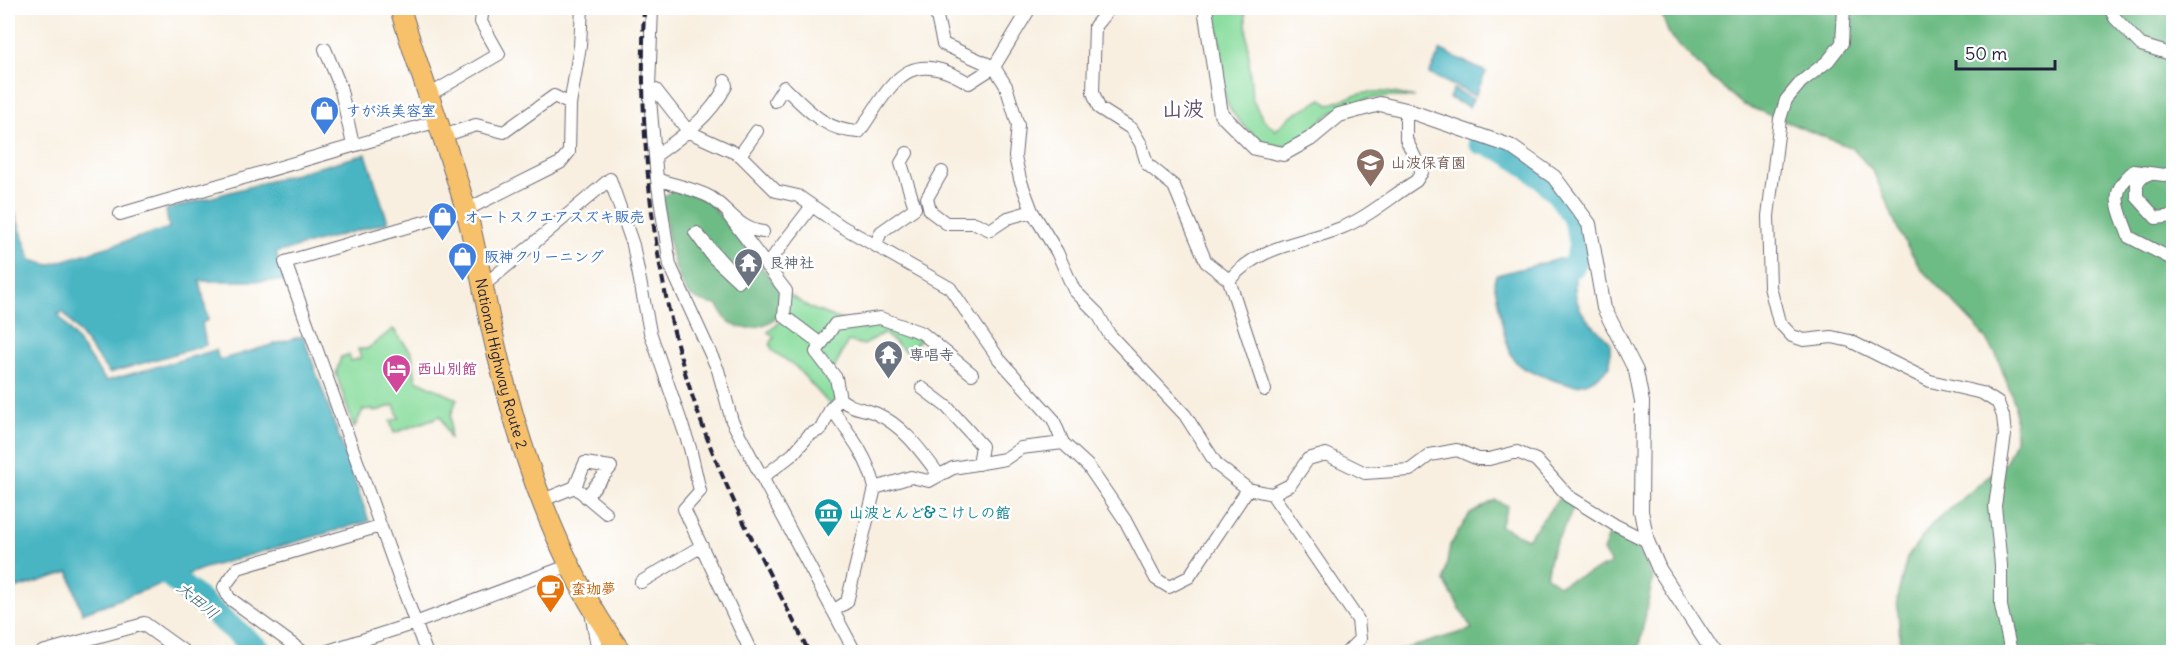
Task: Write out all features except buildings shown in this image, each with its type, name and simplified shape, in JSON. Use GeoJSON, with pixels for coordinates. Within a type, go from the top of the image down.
{"type":"FeatureCollection","features":[{"type":"Feature","properties":{"kind":"highway","name":"National Highway Route 2"},"geometry":{"type":"LineString","coordinates":[[400,8],[466,210],[496,348],[520,439],[570,565],[590,604],[621,652]]}},
{"type":"Feature","properties":{"kind":"highway","name":"National Highway Route 2"},"geometry":{"type":"LineString","coordinates":[[562,545],[595,601],[636,652]]}},
{"type":"Feature","properties":{"kind":"street"},"geometry":{"type":"LineString","coordinates":[[429,95],[499,54],[481,22],[483,8]]}},
{"type":"Feature","properties":{"kind":"street"},"geometry":{"type":"LineString","coordinates":[[426,652],[285,262],[466,210],[560,163],[569,152],[570,104],[580,46],[582,8]]}},
{"type":"Feature","properties":{"kind":"street"},"geometry":{"type":"LineString","coordinates":[[652,8],[649,88],[657,179],[670,265],[718,370],[732,421],[855,652]]}},
{"type":"Feature","properties":{"kind":"street"},"geometry":{"type":"LineString","coordinates":[[916,8],[936,12],[943,44],[994,67],[1006,86],[1014,106],[1018,125],[1015,157],[1032,212],[1057,252],[1074,290],[1098,314],[1109,334],[1185,416],[1217,465],[1248,489],[1272,494],[1290,485],[1308,459],[1326,454],[1365,473],[1410,470],[1430,455],[1457,450],[1478,459],[1489,459],[1517,452],[1536,459],[1568,496],[1615,525],[1647,541]]}},
{"type":"Feature","properties":{"kind":"street"},"geometry":{"type":"LineString","coordinates":[[775,101],[784,87],[819,121],[843,131],[859,132],[900,75],[916,67],[948,70],[969,83],[994,67],[1030,8]]}},
{"type":"Feature","properties":{"kind":"street"},"geometry":{"type":"LineString","coordinates":[[1110,8],[1095,26],[1093,92],[1099,108],[1132,129],[1141,144],[1147,164],[1174,186],[1206,262],[1229,280],[1265,390]]}},
{"type":"Feature","properties":{"kind":"street"},"geometry":{"type":"LineString","coordinates":[[1205,8],[1221,114],[1255,148],[1283,154],[1310,139],[1339,115],[1380,104],[1406,110],[1510,146],[1554,177],[1589,224],[1604,308],[1636,371],[1642,402],[1641,512],[1647,541],[1659,569],[1713,652]]}},
{"type":"Feature","properties":{"kind":"street"},"geometry":{"type":"LineString","coordinates":[[1844,8],[1842,43],[1828,61],[1801,82],[1786,100],[1780,119],[1768,216],[1770,287],[1779,322],[1792,336],[1804,340],[1832,337],[1850,341],[1930,381],[1982,393],[1998,403],[2003,416],[2005,435],[1995,506],[2001,566],[2001,606],[2011,652]]}},
{"type":"Feature","properties":{"kind":"street"},"geometry":{"type":"LineString","coordinates":[[2110,8],[2115,18],[2141,45],[2174,55]]}},
{"type":"Feature","properties":{"kind":"street"},"geometry":{"type":"LineString","coordinates":[[325,49],[340,86],[353,145]]}},
{"type":"Feature","properties":{"kind":"street"},"geometry":{"type":"LineString","coordinates":[[655,156],[689,132],[717,104],[726,86],[724,81]]}},
{"type":"Feature","properties":{"kind":"street"},"geometry":{"type":"LineString","coordinates":[[649,88],[656,90],[689,132],[740,155],[776,191],[798,196],[950,288],[999,359],[1053,419],[1063,443],[1088,466],[1125,520],[1156,579],[1169,587],[1189,577],[1248,489]]}},
{"type":"Feature","properties":{"kind":"street"},"geometry":{"type":"LineString","coordinates":[[120,214],[353,145],[441,128],[476,125],[504,132],[554,96],[570,104]]}},
{"type":"Feature","properties":{"kind":"street"},"geometry":{"type":"LineString","coordinates":[[1229,280],[1244,263],[1276,247],[1342,228],[1416,182],[1422,172],[1406,139],[1406,110]]}},
{"type":"Feature","properties":{"kind":"street"},"geometry":{"type":"LineString","coordinates":[[740,155],[757,131]]}},
{"type":"Feature","properties":{"kind":"street"},"geometry":{"type":"LineString","coordinates":[[876,244],[881,232],[915,208],[902,163],[907,153]]}},
{"type":"Feature","properties":{"kind":"street"},"geometry":{"type":"LineString","coordinates":[[2174,172],[2164,174],[2134,171],[2120,182],[2117,191],[2119,210],[2129,237],[2174,260]]}},
{"type":"Feature","properties":{"kind":"street"},"geometry":{"type":"LineString","coordinates":[[942,172],[927,198],[930,211],[946,223],[975,223],[990,230],[1008,218],[1032,212]]}},
{"type":"Feature","properties":{"kind":"street"},"geometry":{"type":"LineString","coordinates":[[2148,173],[2137,182],[2138,197],[2156,218],[2174,216]]}},
{"type":"Feature","properties":{"kind":"street"},"geometry":{"type":"LineString","coordinates":[[483,286],[610,179],[633,245],[650,332],[692,459],[700,491],[684,509],[751,652]]}},
{"type":"Feature","properties":{"kind":"street"},"geometry":{"type":"LineString","coordinates":[[657,179],[710,198],[729,216],[751,231],[763,232]]}},
{"type":"Feature","properties":{"kind":"street"},"geometry":{"type":"LineString","coordinates":[[766,266],[812,206]]}},
{"type":"Feature","properties":{"kind":"street"},"geometry":{"type":"LineString","coordinates":[[729,216],[786,291],[784,316],[821,344]]}},
{"type":"Feature","properties":{"kind":"street"},"geometry":{"type":"LineString","coordinates":[[697,231],[742,281],[739,284],[712,258],[693,233],[695,232],[697,231]]}},
{"type":"Feature","properties":{"kind":"street"},"geometry":{"type":"LineString","coordinates":[[833,611],[847,602],[875,488],[871,470],[836,403],[836,378],[816,352],[835,324],[880,318],[922,333],[972,374]]}},
{"type":"Feature","properties":{"kind":"street"},"geometry":{"type":"LineString","coordinates":[[922,388],[947,407],[982,446],[979,464]]}},
{"type":"Feature","properties":{"kind":"street"},"geometry":{"type":"LineString","coordinates":[[763,477],[793,454],[809,435],[821,429],[836,403]]}},
{"type":"Feature","properties":{"kind":"street"},"geometry":{"type":"LineString","coordinates":[[836,403],[875,413],[909,436],[939,475]]}},
{"type":"Feature","properties":{"kind":"street"},"geometry":{"type":"LineString","coordinates":[[875,488],[911,477],[929,481],[953,468],[1005,459],[1021,448],[1063,443]]}},
{"type":"Feature","properties":{"kind":"street"},"geometry":{"type":"LineString","coordinates":[[543,500],[575,487],[585,463],[611,467],[586,496]]}},
{"type":"Feature","properties":{"kind":"street"},"geometry":{"type":"LineString","coordinates":[[575,487],[606,513]]}},
{"type":"Feature","properties":{"kind":"street"},"geometry":{"type":"LineString","coordinates":[[1272,494],[1359,620],[1360,639],[1347,652]]}},
{"type":"Feature","properties":{"kind":"street"},"geometry":{"type":"LineString","coordinates":[[303,652],[229,598],[224,587],[238,568],[380,526]]}},
{"type":"Feature","properties":{"kind":"street"},"geometry":{"type":"LineString","coordinates":[[640,582],[702,546]]}},
{"type":"Feature","properties":{"kind":"street"},"geometry":{"type":"LineString","coordinates":[[325,652],[416,623],[570,565]]}},
{"type":"Feature","properties":{"kind":"street"},"geometry":{"type":"LineString","coordinates":[[590,604],[598,652]]}},
{"type":"Feature","properties":{"kind":"street"},"geometry":{"type":"LineString","coordinates":[[42,652],[144,624],[183,652]]}},
{"type":"Feature","properties":{"kind":"green space"},"geometry":{"type":"Polygon","coordinates":[[[1213,8],[1245,8],[1252,99],[1263,119],[1276,130],[1292,115],[1322,99],[1329,105],[1352,96],[1372,92],[1415,98],[1379,97],[1356,102],[1324,118],[1296,142],[1280,146],[1266,142],[1235,117],[1226,98],[1221,48],[1213,8]]]}},
{"type":"Feature","properties":{"kind":"green space"},"geometry":{"type":"Polygon","coordinates":[[[1659,8],[2173,8],[2173,652],[1901,652],[1897,598],[1907,558],[1930,526],[2006,462],[2015,441],[2015,404],[1996,354],[1977,327],[1922,270],[1901,236],[1873,171],[1852,148],[1742,104],[1707,74],[1669,34],[1659,8]]]}},
{"type":"Feature","properties":{"kind":"green space"},"geometry":{"type":"Polygon","coordinates":[[[674,189],[707,200],[782,292],[780,315],[762,325],[741,328],[727,321],[718,305],[697,300],[684,288],[674,264],[662,198],[674,189]]]}},
{"type":"Feature","properties":{"kind":"green space"},"geometry":{"type":"Polygon","coordinates":[[[788,294],[810,308],[866,329],[871,321],[880,320],[921,339],[908,353],[883,333],[864,345],[848,341],[831,375],[838,397],[830,405],[795,366],[773,351],[770,345],[774,337],[768,332],[782,320],[788,294]]]}},
{"type":"Feature","properties":{"kind":"green space"},"geometry":{"type":"Polygon","coordinates":[[[393,329],[412,353],[416,380],[457,399],[451,415],[450,439],[441,416],[394,433],[390,421],[399,418],[394,405],[374,412],[373,409],[363,410],[354,428],[336,373],[341,357],[349,355],[351,361],[361,358],[358,349],[367,349],[393,329]]]}},
{"type":"Feature","properties":{"kind":"green space"},"geometry":{"type":"Polygon","coordinates":[[[1562,495],[1575,505],[1551,553],[1546,576],[1559,585],[1611,564],[1603,551],[1612,527],[1634,540],[1653,578],[1638,651],[1641,652],[1395,652],[1472,629],[1444,581],[1450,545],[1470,514],[1495,500],[1508,506],[1500,526],[1527,539],[1562,495]]]}},
{"type":"Feature","properties":{"kind":"water"},"geometry":{"type":"Polygon","coordinates":[[[1441,50],[1486,72],[1475,96],[1429,74],[1441,50]]]}},
{"type":"Feature","properties":{"kind":"water"},"geometry":{"type":"Polygon","coordinates":[[[1453,89],[1473,99],[1469,107],[1449,98],[1453,89]]]}},
{"type":"Feature","properties":{"kind":"water"},"geometry":{"type":"Polygon","coordinates":[[[366,154],[388,222],[276,253],[285,281],[200,281],[208,320],[202,323],[206,345],[109,373],[64,313],[58,314],[106,381],[216,350],[219,360],[303,336],[369,521],[205,568],[82,613],[69,572],[8,591],[8,194],[31,260],[49,265],[169,228],[166,210],[366,154]]]}},
{"type":"Feature","properties":{"kind":"water"},"geometry":{"type":"Polygon","coordinates":[[[1559,259],[1567,260],[1575,274],[1577,301],[1583,314],[1610,342],[1610,366],[1592,380],[1577,385],[1560,382],[1530,371],[1516,362],[1511,354],[1502,324],[1494,282],[1496,275],[1559,259]]]}},
{"type":"Feature","properties":{"kind":"waterway"},"geometry":{"type":"LineString","coordinates":[[1480,142],[1501,149],[1520,161],[1550,185],[1562,200],[1573,216],[1579,233],[1579,250],[1573,266]]}},
{"type":"Feature","properties":{"kind":"waterway","name":"大田川"},"geometry":{"type":"LineString","coordinates":[[150,559],[261,652]]}},
{"type":"Feature","properties":{"kind":"railway"},"geometry":{"type":"LineString","coordinates":[[644,8],[644,116],[648,171],[662,279],[674,332],[688,384],[717,463],[809,652]]}},
{"type":"Feature","properties":{"kind":"place","name":"すが浜美容室"},"geometry":{"type":"Point","coordinates":[325,136]}},
{"type":"Feature","properties":{"kind":"place","name":"山波保育園"},"geometry":{"type":"Point","coordinates":[1370,188]}},
{"type":"Feature","properties":{"kind":"place","name":"オートスクエアスズキ販売"},"geometry":{"type":"Point","coordinates":[443,242]}},
{"type":"Feature","properties":{"kind":"place","name":"阪神クリーニング"},"geometry":{"type":"Point","coordinates":[463,282]}},
{"type":"Feature","properties":{"kind":"place","name":"艮神社"},"geometry":{"type":"Point","coordinates":[748,288]}},
{"type":"Feature","properties":{"kind":"place","name":"専唱寺"},"geometry":{"type":"Point","coordinates":[888,380]}},
{"type":"Feature","properties":{"kind":"place","name":"西山別館"},"geometry":{"type":"Point","coordinates":[396,394]}},
{"type":"Feature","properties":{"kind":"place","name":"山波とんど&こけしの館"},"geometry":{"type":"Point","coordinates":[828,538]}},
{"type":"Feature","properties":{"kind":"place","name":"蛮珈夢"},"geometry":{"type":"Point","coordinates":[550,614]}},
{"type":"Feature","properties":{"kind":"district","name":"山波"},"geometry":{"type":"Point","coordinates":[1183,108]}}]}
